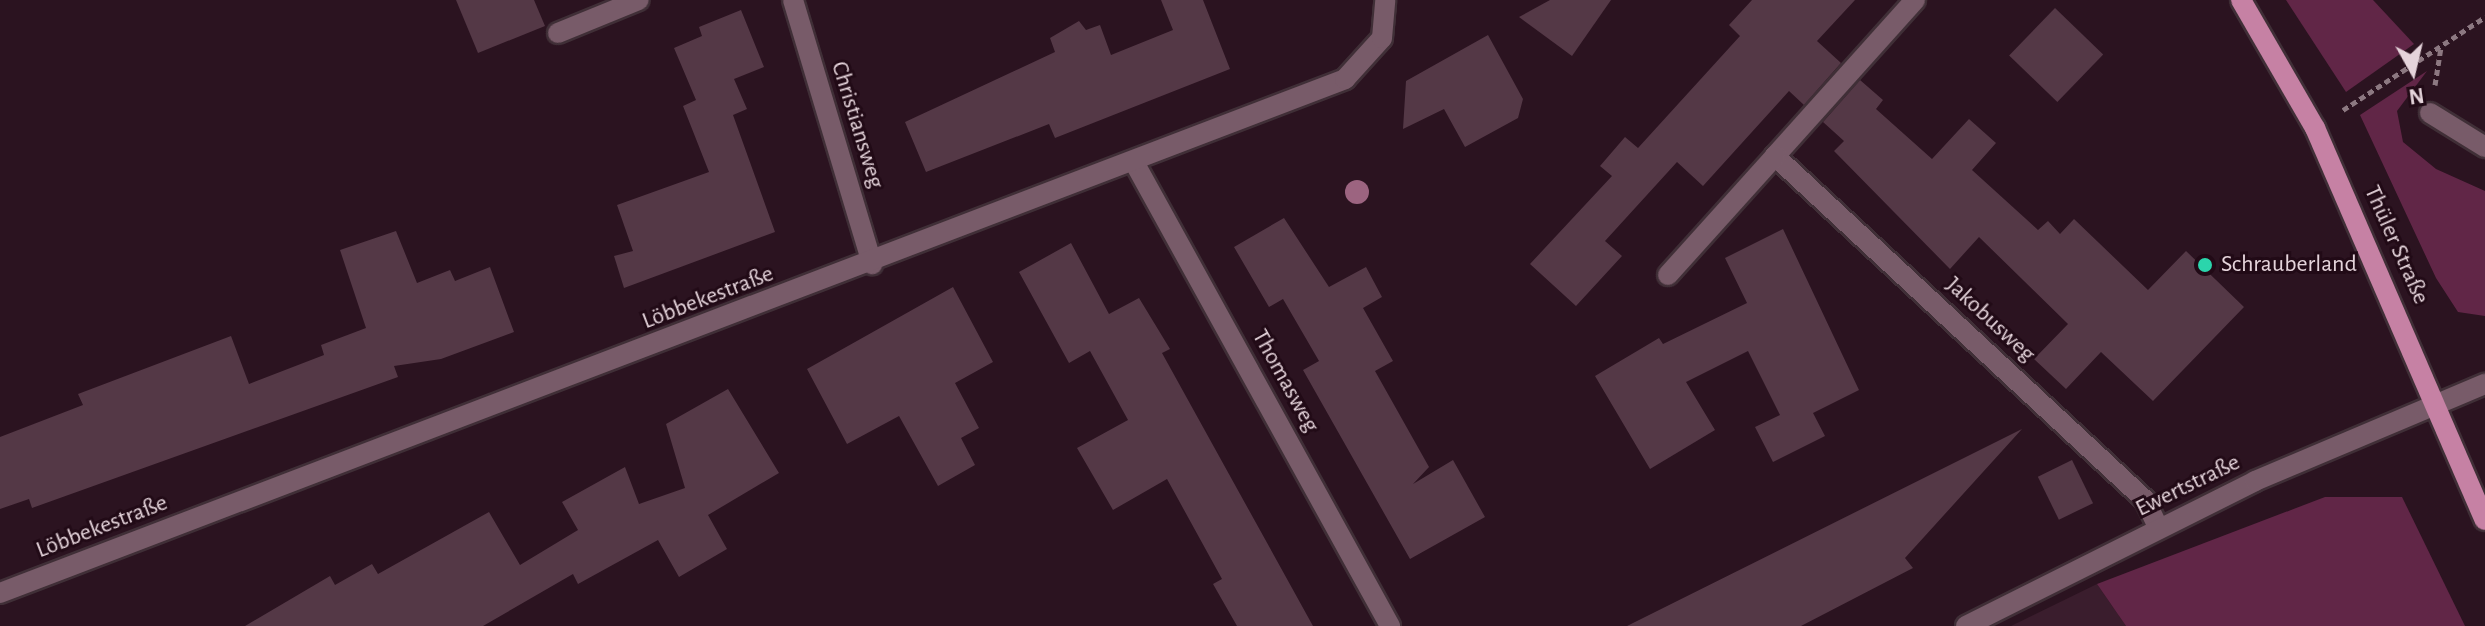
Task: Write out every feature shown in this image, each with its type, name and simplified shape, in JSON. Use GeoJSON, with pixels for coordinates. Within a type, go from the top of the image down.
{"type":"FeatureCollection","features":[{"type":"Feature","properties":{"kind":"main road","name":"Thüler Straße"},"geometry":{"type":"LineString","coordinates":[[2241,0],[2315,128],[2439,404],[2485,520]]}},
{"type":"Feature","properties":{"kind":"street"},"geometry":{"type":"LineString","coordinates":[[558,33],[639,0]]}},
{"type":"Feature","properties":{"kind":"street","name":"Christiansweg"},"geometry":{"type":"LineString","coordinates":[[793,0],[872,264]]}},
{"type":"Feature","properties":{"kind":"street","name":"Löbbekestraße"},"geometry":{"type":"LineString","coordinates":[[0,593],[872,264],[1345,79],[1382,38],[1385,0]]}},
{"type":"Feature","properties":{"kind":"street"},"geometry":{"type":"LineString","coordinates":[[1668,275],[1915,0]]}},
{"type":"Feature","properties":{"kind":"street"},"geometry":{"type":"LineString","coordinates":[[2430,113],[2485,147]]}},
{"type":"Feature","properties":{"kind":"street","name":"Jakobusweg"},"geometry":{"type":"LineString","coordinates":[[1775,156],[2145,500],[2159,529]]}},
{"type":"Feature","properties":{"kind":"street","name":"Thomasweg"},"geometry":{"type":"LineString","coordinates":[[1134,162],[1390,626]]}},
{"type":"Feature","properties":{"kind":"street","name":"Ewertstraße"},"geometry":{"type":"LineString","coordinates":[[1966,626],[2159,529],[2485,384]]}},
{"type":"Feature","properties":{"kind":"path"},"geometry":{"type":"LineString","coordinates":[[2315,128],[2485,17]]}},
{"type":"Feature","properties":{"kind":"shaded area"},"geometry":{"type":"Polygon","coordinates":[[[2286,0],[2373,0],[2414,44],[2346,92],[2286,0]]]}},
{"type":"Feature","properties":{"kind":"shaded area"},"geometry":{"type":"Polygon","coordinates":[[[2427,71],[2397,111],[2403,142],[2436,169],[2485,191],[2485,316],[2458,312],[2436,278],[2360,115],[2427,71]]]}},
{"type":"Feature","properties":{"kind":"shaded area"},"geometry":{"type":"Polygon","coordinates":[[[2325,497],[2402,497],[2465,626],[2126,626],[2097,584],[2325,497]]]}},
{"type":"Feature","properties":{"kind":"shaded area"},"geometry":{"type":"Polygon","coordinates":[[[2097,584],[2126,626],[2011,626],[2097,584]]]}},
{"type":"Feature","properties":{"kind":"building"},"geometry":{"type":"Polygon","coordinates":[[[456,0],[534,0],[545,26],[478,53],[456,0]]]}},
{"type":"Feature","properties":{"kind":"building"},"geometry":{"type":"Polygon","coordinates":[[[1161,0],[1203,0],[1230,69],[1055,138],[1049,124],[926,172],[905,122],[1055,52],[1050,38],[1079,21],[1086,30],[1100,25],[1111,55],[1173,30],[1161,0]]]}},
{"type":"Feature","properties":{"kind":"building"},"geometry":{"type":"Polygon","coordinates":[[[1550,0],[1611,0],[1572,56],[1519,17],[1550,0]]]}},
{"type":"Feature","properties":{"kind":"building"},"geometry":{"type":"Polygon","coordinates":[[[1752,0],[1855,0],[1817,41],[1841,63],[1804,105],[1789,91],[1703,186],[1677,162],[1605,241],[1622,256],[1576,306],[1530,264],[1612,176],[1600,166],[1625,137],[1638,148],[1740,36],[1729,25],[1752,0]]]}},
{"type":"Feature","properties":{"kind":"building"},"geometry":{"type":"Polygon","coordinates":[[[2055,8],[2103,55],[2057,102],[2009,55],[2055,8]]]}},
{"type":"Feature","properties":{"kind":"building"},"geometry":{"type":"Polygon","coordinates":[[[741,10],[764,67],[734,79],[747,109],[733,115],[775,232],[624,288],[614,256],[633,251],[617,205],[709,172],[683,106],[696,100],[674,48],[702,36],[699,27],[741,10]]]}},
{"type":"Feature","properties":{"kind":"building"},"geometry":{"type":"Polygon","coordinates":[[[1488,35],[1523,99],[1518,118],[1465,147],[1444,109],[1403,129],[1406,81],[1488,35]]]}},
{"type":"Feature","properties":{"kind":"building"},"geometry":{"type":"Polygon","coordinates":[[[1860,80],[1883,100],[1876,109],[1932,159],[1969,119],[1996,143],[1972,170],[2038,230],[2048,221],[2060,234],[2074,219],[2148,290],[2186,251],[2244,307],[2153,401],[2101,352],[2066,389],[2034,359],[2068,324],[1979,237],[1950,269],[1834,151],[1844,141],[1823,122],[1860,80]]]}},
{"type":"Feature","properties":{"kind":"building"},"geometry":{"type":"Polygon","coordinates":[[[1284,218],[1329,287],[1366,267],[1382,297],[1363,308],[1393,361],[1375,371],[1429,467],[1413,484],[1453,460],[1485,517],[1410,559],[1303,370],[1319,361],[1283,299],[1269,307],[1234,247],[1284,218]]]}},
{"type":"Feature","properties":{"kind":"building"},"geometry":{"type":"Polygon","coordinates":[[[1783,229],[1859,390],[1813,413],[1825,436],[1773,462],[1755,427],[1780,415],[1748,351],[1686,382],[1715,430],[1650,469],[1595,376],[1659,338],[1663,344],[1747,303],[1725,258],[1783,229]]]}},
{"type":"Feature","properties":{"kind":"building"},"geometry":{"type":"Polygon","coordinates":[[[396,231],[417,283],[450,270],[455,281],[490,267],[514,332],[441,359],[394,366],[398,377],[32,508],[29,499],[0,509],[0,437],[83,405],[78,394],[231,336],[249,384],[324,355],[321,345],[366,328],[340,250],[396,231]]]}},
{"type":"Feature","properties":{"kind":"building"},"geometry":{"type":"Polygon","coordinates":[[[1071,243],[1109,314],[1139,298],[1170,349],[1162,353],[1313,626],[1237,626],[1213,584],[1222,579],[1167,479],[1113,510],[1077,448],[1128,420],[1090,351],[1069,363],[1019,272],[1071,243]]]}},
{"type":"Feature","properties":{"kind":"building"},"geometry":{"type":"Polygon","coordinates":[[[953,287],[993,362],[955,383],[979,428],[961,438],[975,465],[938,486],[899,416],[847,444],[807,369],[953,287]]]}},
{"type":"Feature","properties":{"kind":"building"},"geometry":{"type":"Polygon","coordinates":[[[728,389],[779,473],[708,515],[727,549],[679,577],[658,540],[578,584],[573,574],[483,626],[245,626],[330,576],[335,585],[372,564],[378,574],[489,512],[520,565],[578,530],[562,502],[625,467],[639,504],[685,488],[666,424],[728,389]]]}},
{"type":"Feature","properties":{"kind":"building"},"geometry":{"type":"Polygon","coordinates":[[[2022,429],[1905,558],[1913,568],[1801,626],[1627,626],[2022,429]]]}},
{"type":"Feature","properties":{"kind":"building"},"geometry":{"type":"Polygon","coordinates":[[[2072,460],[2093,503],[2059,520],[2038,477],[2072,460]]]}},
{"type":"Feature","properties":{"kind":"place","name":"Schrauberland"},"geometry":{"type":"Point","coordinates":[2205,265]}}]}
